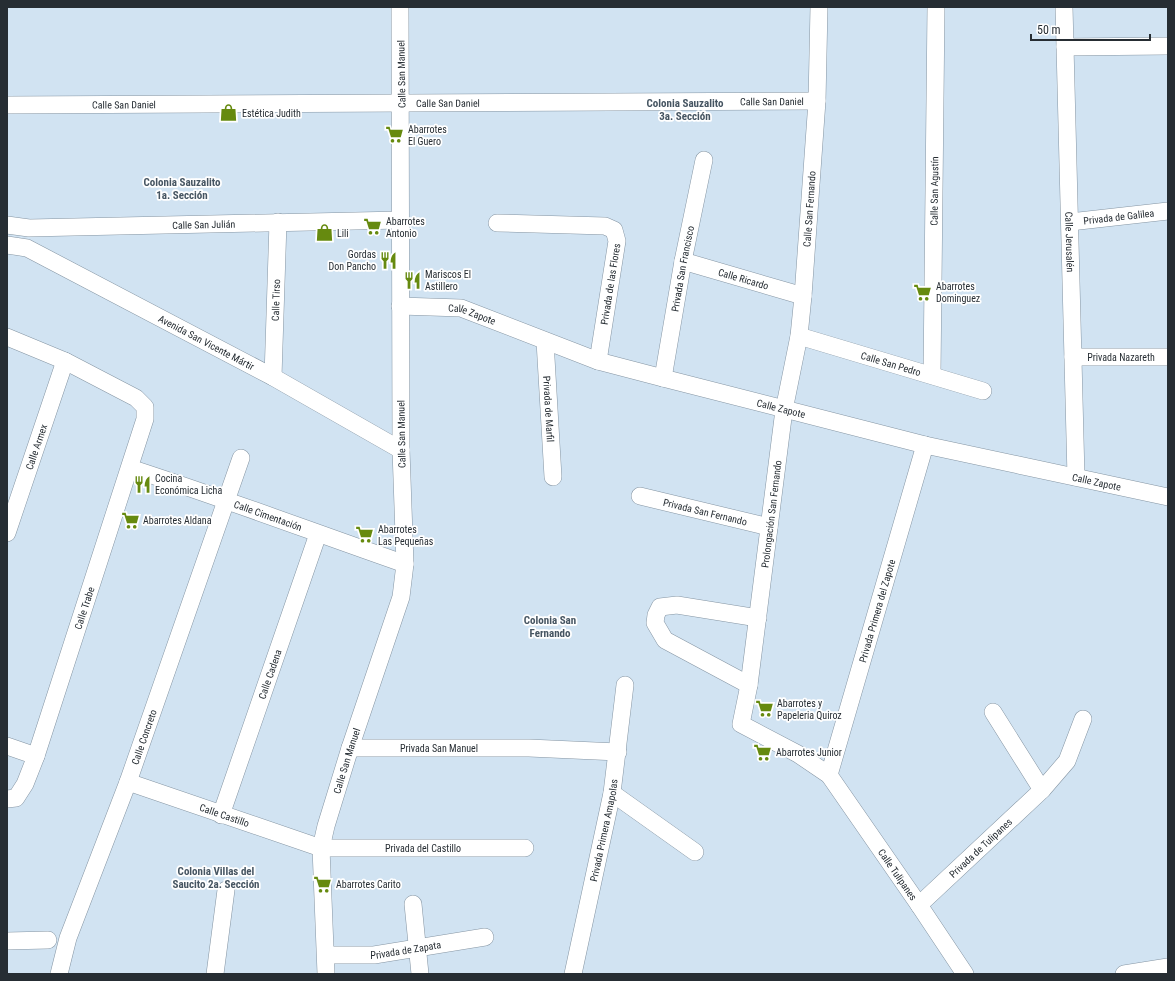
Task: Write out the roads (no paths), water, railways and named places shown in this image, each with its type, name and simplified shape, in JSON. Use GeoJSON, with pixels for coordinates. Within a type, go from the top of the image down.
{"type":"FeatureCollection","features":[{"type":"Feature","properties":{"kind":"street","name":"Calle San Manuel"},"geometry":{"type":"LineString","coordinates":[[326,974],[327,955],[321,848],[326,826],[350,748],[401,597],[405,564],[401,450],[400,7]]}},
{"type":"Feature","properties":{"kind":"street","name":"Calle San Fernando"},"geometry":{"type":"LineString","coordinates":[[784,410],[799,336],[803,296],[817,101],[819,7]]}},
{"type":"Feature","properties":{"kind":"street","name":"Calle San Agustín"},"geometry":{"type":"LineString","coordinates":[[932,375],[936,7]]}},
{"type":"Feature","properties":{"kind":"street","name":"Calle Jerusalén"},"geometry":{"type":"LineString","coordinates":[[1064,7],[1076,477]]}},
{"type":"Feature","properties":{"kind":"street"},"geometry":{"type":"LineString","coordinates":[[1065,47],[1168,46]]}},
{"type":"Feature","properties":{"kind":"street","name":"Calle San Daniel"},"geometry":{"type":"LineString","coordinates":[[7,105],[817,101]]}},
{"type":"Feature","properties":{"kind":"street","name":"Privada San Francisco"},"geometry":{"type":"LineString","coordinates":[[663,378],[683,261],[704,160]]}},
{"type":"Feature","properties":{"kind":"street","name":"Privada de Galilea"},"geometry":{"type":"LineString","coordinates":[[1070,222],[1168,211]]}},
{"type":"Feature","properties":{"kind":"street","name":"Calle San Julián"},"geometry":{"type":"LineString","coordinates":[[7,225],[29,228],[400,220]]}},
{"type":"Feature","properties":{"kind":"street","name":"Calle Tirso"},"geometry":{"type":"LineString","coordinates":[[273,378],[278,222]]}},
{"type":"Feature","properties":{"kind":"street","name":"Privada de las Flores"},"geometry":{"type":"LineString","coordinates":[[497,223],[605,226],[614,230],[617,241],[598,361]]}},
{"type":"Feature","properties":{"kind":"street"},"geometry":{"type":"LineString","coordinates":[[27,248],[29,228]]}},
{"type":"Feature","properties":{"kind":"street","name":"Avenida San Vicente Mártir"},"geometry":{"type":"LineString","coordinates":[[7,245],[27,248],[273,378],[401,450]]}},
{"type":"Feature","properties":{"kind":"street","name":"Calle Ricardo"},"geometry":{"type":"LineString","coordinates":[[683,261],[803,296]]}},
{"type":"Feature","properties":{"kind":"street","name":"Calle Zapote"},"geometry":{"type":"LineString","coordinates":[[400,306],[461,308],[598,361],[925,445],[1168,497]]}},
{"type":"Feature","properties":{"kind":"street","name":"Calle San Pedro"},"geometry":{"type":"LineString","coordinates":[[799,336],[983,391]]}},
{"type":"Feature","properties":{"kind":"street"},"geometry":{"type":"LineString","coordinates":[[7,337],[65,361]]}},
{"type":"Feature","properties":{"kind":"street","name":"Privada de Marfil"},"geometry":{"type":"LineString","coordinates":[[545,341],[553,477]]}},
{"type":"Feature","properties":{"kind":"street","name":"Privada Nazareth"},"geometry":{"type":"LineString","coordinates":[[1073,357],[1168,357]]}},
{"type":"Feature","properties":{"kind":"street","name":"Calle Trabe"},"geometry":{"type":"LineString","coordinates":[[7,799],[16,798],[25,784],[36,756],[145,418],[145,407],[136,398],[65,361]]}},
{"type":"Feature","properties":{"kind":"street","name":"Calle Armex"},"geometry":{"type":"LineString","coordinates":[[7,533],[65,361]]}},
{"type":"Feature","properties":{"kind":"street","name":"Prolongación San Fernando"},"geometry":{"type":"LineString","coordinates":[[784,410],[749,685],[741,724],[798,754],[829,775]]}},
{"type":"Feature","properties":{"kind":"street","name":"Privada Primera del Zapote"},"geometry":{"type":"LineString","coordinates":[[829,775],[925,445]]}},
{"type":"Feature","properties":{"kind":"street","name":"Calle Concreto"},"geometry":{"type":"LineString","coordinates":[[59,974],[68,938],[128,782],[241,458]]}},
{"type":"Feature","properties":{"kind":"street","name":"Calle Cimentación"},"geometry":{"type":"LineString","coordinates":[[130,468],[226,499],[318,534],[405,564]]}},
{"type":"Feature","properties":{"kind":"street","name":"Privada San Fernando"},"geometry":{"type":"LineString","coordinates":[[640,496],[769,527]]}},
{"type":"Feature","properties":{"kind":"street","name":"Calle Cadena"},"geometry":{"type":"LineString","coordinates":[[221,815],[318,534]]}},
{"type":"Feature","properties":{"kind":"street"},"geometry":{"type":"LineString","coordinates":[[749,685],[665,640],[656,623],[656,615],[660,607],[677,605],[758,618]]}},
{"type":"Feature","properties":{"kind":"street","name":"Privada Primera Amapolas"},"geometry":{"type":"LineString","coordinates":[[573,974],[612,793],[625,685]]}},
{"type":"Feature","properties":{"kind":"street"},"geometry":{"type":"LineString","coordinates":[[992,712],[1042,790]]}},
{"type":"Feature","properties":{"kind":"street","name":"Privada de Tulipanes"},"geometry":{"type":"LineString","coordinates":[[919,905],[1042,790],[1067,761],[1083,719]]}},
{"type":"Feature","properties":{"kind":"street"},"geometry":{"type":"LineString","coordinates":[[7,746],[36,756]]}},
{"type":"Feature","properties":{"kind":"street","name":"Privada San Manuel"},"geometry":{"type":"LineString","coordinates":[[350,748],[529,748],[618,752]]}},
{"type":"Feature","properties":{"kind":"street","name":"Calle Tulipanes"},"geometry":{"type":"LineString","coordinates":[[829,775],[919,905],[964,974]]}},
{"type":"Feature","properties":{"kind":"street","name":"Calle Castillo"},"geometry":{"type":"LineString","coordinates":[[128,782],[321,848]]}},
{"type":"Feature","properties":{"kind":"street"},"geometry":{"type":"LineString","coordinates":[[612,793],[695,852]]}},
{"type":"Feature","properties":{"kind":"street","name":"Privada del Castillo"},"geometry":{"type":"LineString","coordinates":[[321,848],[524,848]]}},
{"type":"Feature","properties":{"kind":"street"},"geometry":{"type":"LineString","coordinates":[[215,974],[226,890]]}},
{"type":"Feature","properties":{"kind":"street"},"geometry":{"type":"LineString","coordinates":[[413,904],[420,974]]}},
{"type":"Feature","properties":{"kind":"street","name":"Privada de Zapata"},"geometry":{"type":"LineString","coordinates":[[327,955],[374,955],[484,937]]}},
{"type":"Feature","properties":{"kind":"street"},"geometry":{"type":"LineString","coordinates":[[7,941],[48,940]]}},
{"type":"Feature","properties":{"kind":"street"},"geometry":{"type":"LineString","coordinates":[[1124,974],[1159,970]]}},
{"type":"Feature","properties":{"kind":"place","name":"Estética Judith"},"geometry":{"type":"Point","coordinates":[229,113]}},
{"type":"Feature","properties":{"kind":"place","name":"Abarrotes El Guero"},"geometry":{"type":"Point","coordinates":[395,135]}},
{"type":"Feature","properties":{"kind":"place","name":"Abarrotes Antonio"},"geometry":{"type":"Point","coordinates":[373,227]}},
{"type":"Feature","properties":{"kind":"place","name":"Lili"},"geometry":{"type":"Point","coordinates":[324,233]}},
{"type":"Feature","properties":{"kind":"place","name":"Gordas Don Pancho"},"geometry":{"type":"Point","coordinates":[389,260]}},
{"type":"Feature","properties":{"kind":"place","name":"Mariscos El Astillero"},"geometry":{"type":"Point","coordinates":[412,280]}},
{"type":"Feature","properties":{"kind":"place","name":"Abarrotes Dominguez"},"geometry":{"type":"Point","coordinates":[923,292]}},
{"type":"Feature","properties":{"kind":"place","name":"Cocina Económica Licha"},"geometry":{"type":"Point","coordinates":[142,484]}},
{"type":"Feature","properties":{"kind":"place","name":"Abarrotes Aldana"},"geometry":{"type":"Point","coordinates":[130,520]}},
{"type":"Feature","properties":{"kind":"place","name":"Abarrotes Las Pequeñas"},"geometry":{"type":"Point","coordinates":[365,535]}},
{"type":"Feature","properties":{"kind":"place","name":"Abarrotes y Papeleria Quiroz"},"geometry":{"type":"Point","coordinates":[764,709]}},
{"type":"Feature","properties":{"kind":"place","name":"Abarrotes Junior"},"geometry":{"type":"Point","coordinates":[763,752]}},
{"type":"Feature","properties":{"kind":"place","name":"Abarrotes Carito"},"geometry":{"type":"Point","coordinates":[323,884]}},
{"type":"Feature","properties":{"kind":"district","name":"Colonia Sauzalito 3a. Sección"},"geometry":{"type":"Point","coordinates":[685,109]}},
{"type":"Feature","properties":{"kind":"district","name":"Colonia Sauzalito 1a. Sección"},"geometry":{"type":"Point","coordinates":[182,188]}},
{"type":"Feature","properties":{"kind":"district","name":"Colonia San Fernando"},"geometry":{"type":"Point","coordinates":[550,626]}},
{"type":"Feature","properties":{"kind":"district","name":"Colonia Villas del Saucito 2a. Sección"},"geometry":{"type":"Point","coordinates":[216,877]}}]}
